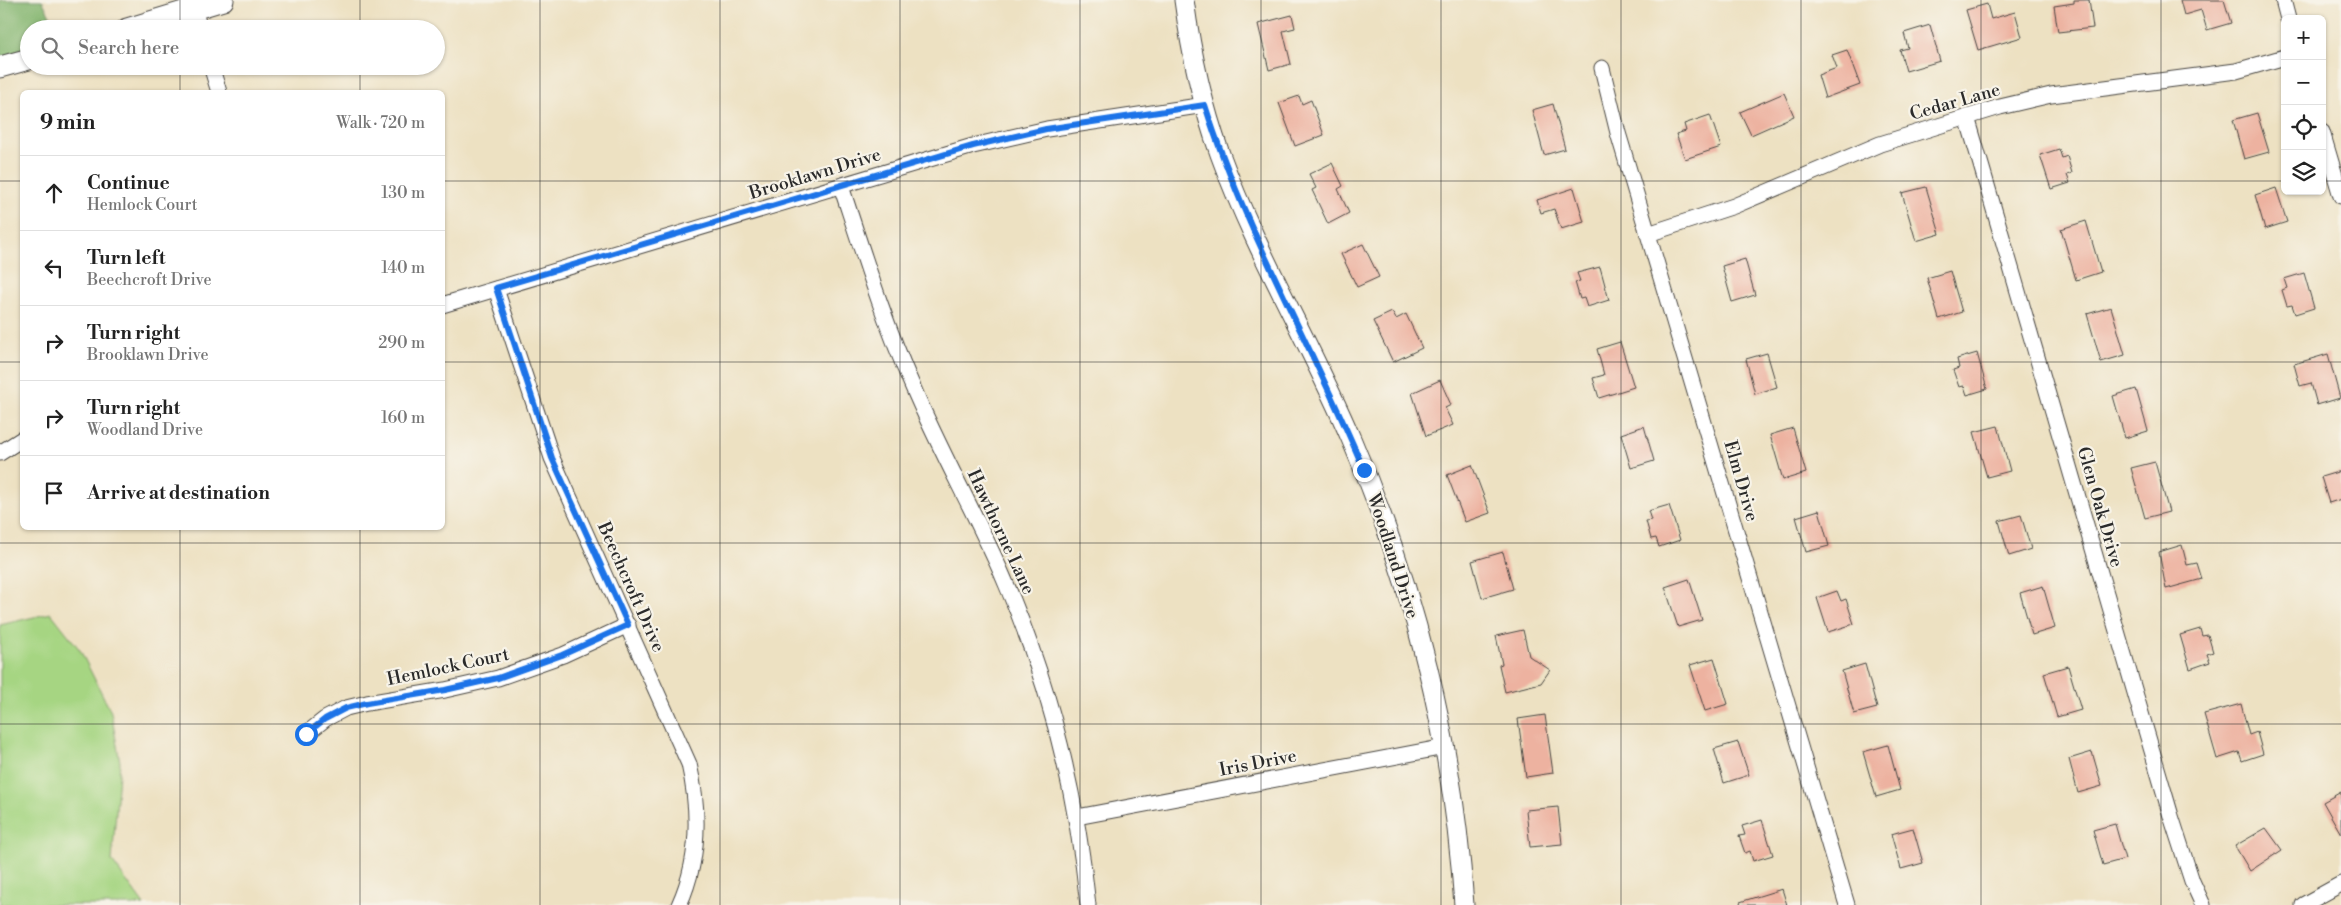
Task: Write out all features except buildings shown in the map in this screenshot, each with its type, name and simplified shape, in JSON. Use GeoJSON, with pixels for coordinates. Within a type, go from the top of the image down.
{"type":"FeatureCollection","features":[{"type":"Feature","properties":{"kind":"main road"},"geometry":{"type":"LineString","coordinates":[[197,19],[223,0]]}},
{"type":"Feature","properties":{"kind":"main road"},"geometry":{"type":"LineString","coordinates":[[0,67],[20,61]]}},
{"type":"Feature","properties":{"kind":"street","name":"Woodland Drive"},"geometry":{"type":"LineString","coordinates":[[1184,0],[1192,56],[1220,154],[1242,207],[1364,470],[1406,592],[1436,699],[1445,747],[1457,822],[1464,905]]}},
{"type":"Feature","properties":{"kind":"street"},"geometry":{"type":"LineString","coordinates":[[2283,0],[2287,15]]}},
{"type":"Feature","properties":{"kind":"street","name":"Cedar Lane"},"geometry":{"type":"LineString","coordinates":[[1648,234],[1734,206],[1880,144],[1967,117],[2051,95],[2236,71],[2281,58]]}},
{"type":"Feature","properties":{"kind":"street","name":"Elm Drive"},"geometry":{"type":"LineString","coordinates":[[1602,68],[1618,134],[1847,905]]}},
{"type":"Feature","properties":{"kind":"street"},"geometry":{"type":"LineString","coordinates":[[214,75],[218,90]]}},
{"type":"Feature","properties":{"kind":"street","name":"Brooklawn Drive"},"geometry":{"type":"LineString","coordinates":[[445,304],[973,146],[1046,129],[1205,105]]}},
{"type":"Feature","properties":{"kind":"street","name":"Glen Oak Drive"},"geometry":{"type":"LineString","coordinates":[[1967,117],[2170,816],[2192,880],[2203,905]]}},
{"type":"Feature","properties":{"kind":"street"},"geometry":{"type":"LineString","coordinates":[[2326,145],[2341,196]]}},
{"type":"Feature","properties":{"kind":"street","name":"Hawthorne Lane"},"geometry":{"type":"LineString","coordinates":[[841,186],[895,345],[1001,573],[1025,632],[1063,748],[1077,817],[1088,905]]}},
{"type":"Feature","properties":{"kind":"street","name":"Beechcroft Drive"},"geometry":{"type":"LineString","coordinates":[[496,288],[552,458],[680,743],[695,790],[698,816],[697,843],[691,873],[679,905]]}},
{"type":"Feature","properties":{"kind":"street"},"geometry":{"type":"LineString","coordinates":[[0,453],[20,440]]}},
{"type":"Feature","properties":{"kind":"street","name":"Hemlock Court"},"geometry":{"type":"LineString","coordinates":[[306,734],[325,719],[346,708],[445,690],[498,678],[562,655],[628,625]]}},
{"type":"Feature","properties":{"kind":"street","name":"Iris Drive"},"geometry":{"type":"LineString","coordinates":[[1077,817],[1445,747]]}},
{"type":"Feature","properties":{"kind":"street"},"geometry":{"type":"LineString","coordinates":[[2303,905],[2341,884]]}},
{"type":"Feature","properties":{"kind":"green space"},"geometry":{"type":"Polygon","coordinates":[[[0,0],[42,0],[52,20],[20,20],[20,61],[0,67],[0,0]]]}},
{"type":"Feature","properties":{"kind":"green space"},"geometry":{"type":"Polygon","coordinates":[[[51,613],[80,650],[111,712],[120,762],[112,861],[144,905],[0,905],[0,625],[51,613]]]}},
{"type":"Feature","properties":{"kind":"route"},"geometry":{"type":"LineString","coordinates":[[306,734],[325,719],[346,708],[445,690],[498,678],[562,655],[628,625],[552,458],[496,288],[973,146],[1046,129],[1205,105],[1220,154],[1242,207],[1364,470]]}}]}
